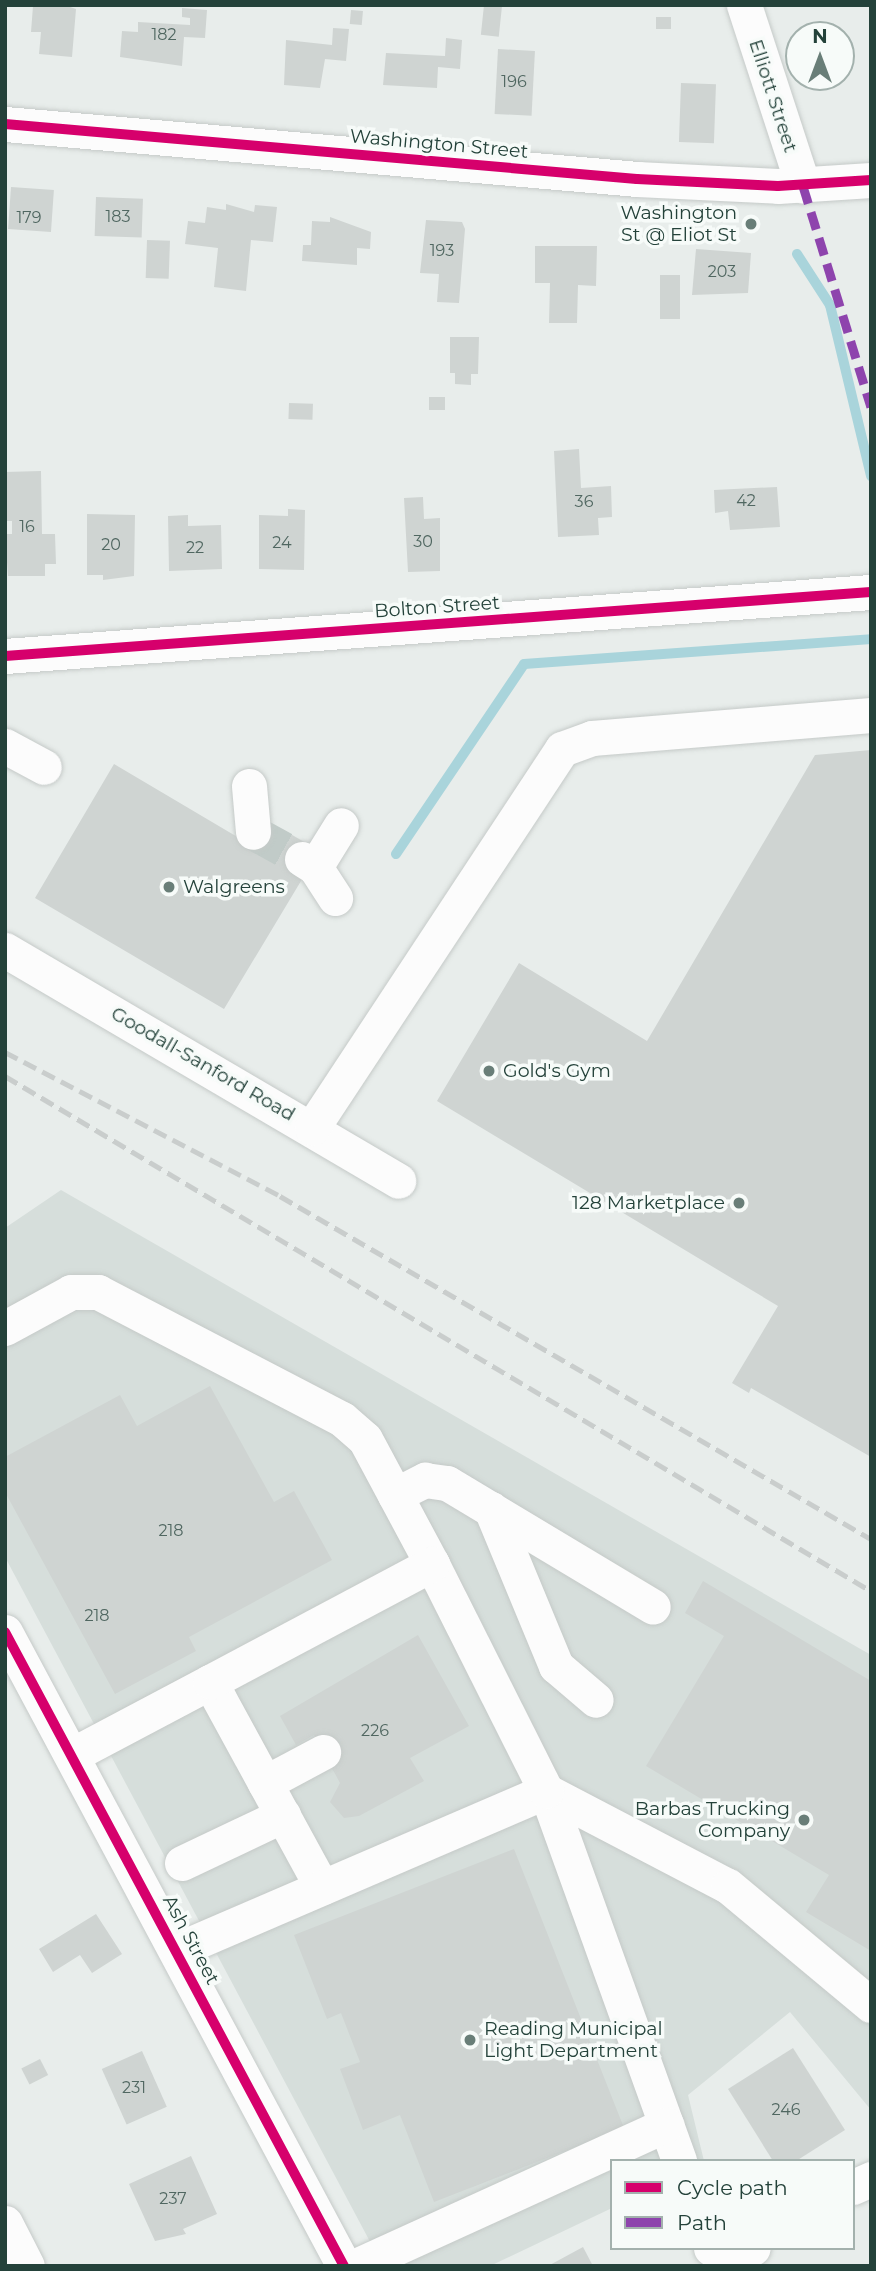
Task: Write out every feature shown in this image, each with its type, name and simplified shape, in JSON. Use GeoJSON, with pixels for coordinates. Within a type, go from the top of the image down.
{"type":"FeatureCollection","features":[{"type":"Feature","properties":{"kind":"street","name":"Elliott Street"},"geometry":{"type":"LineString","coordinates":[[744,5],[803,186]]}},
{"type":"Feature","properties":{"kind":"street","name":"Washington Street"},"geometry":{"type":"LineString","coordinates":[[5,124],[637,179],[803,186],[871,180]]}},
{"type":"Feature","properties":{"kind":"street","name":"Bolton Street"},"geometry":{"type":"LineString","coordinates":[[5,656],[871,592]]}},
{"type":"Feature","properties":{"kind":"street"},"geometry":{"type":"LineString","coordinates":[[312,1128],[562,749],[592,738],[871,715]]}},
{"type":"Feature","properties":{"kind":"street"},"geometry":{"type":"LineString","coordinates":[[5,746],[44,767]]}},
{"type":"Feature","properties":{"kind":"street"},"geometry":{"type":"LineString","coordinates":[[248,786],[253,832]]}},
{"type":"Feature","properties":{"kind":"street"},"geometry":{"type":"LineString","coordinates":[[335,898],[309,863],[341,825]]}},
{"type":"Feature","properties":{"kind":"street","name":"Goodall-Sanford Road"},"geometry":{"type":"LineString","coordinates":[[5,950],[312,1128],[398,1181]]}},
{"type":"Feature","properties":{"kind":"street"},"geometry":{"type":"LineString","coordinates":[[5,1328],[71,1292],[104,1294],[348,1423],[365,1439],[432,1564],[546,1791],[678,2159]]}},
{"type":"Feature","properties":{"kind":"street"},"geometry":{"type":"LineString","coordinates":[[395,1495],[439,1480],[653,1606]]}},
{"type":"Feature","properties":{"kind":"street"},"geometry":{"type":"LineString","coordinates":[[491,1509],[556,1666],[596,1700]]}},
{"type":"Feature","properties":{"kind":"street"},"geometry":{"type":"LineString","coordinates":[[72,1755],[432,1564]]}},
{"type":"Feature","properties":{"kind":"street","name":"Ash Street"},"geometry":{"type":"LineString","coordinates":[[5,1632],[344,2266]]}},
{"type":"Feature","properties":{"kind":"street"},"geometry":{"type":"LineString","coordinates":[[210,1682],[322,1887]]}},
{"type":"Feature","properties":{"kind":"street"},"geometry":{"type":"LineString","coordinates":[[265,1783],[323,1752]]}},
{"type":"Feature","properties":{"kind":"street"},"geometry":{"type":"LineString","coordinates":[[177,1951],[546,1791]]}},
{"type":"Feature","properties":{"kind":"street"},"geometry":{"type":"LineString","coordinates":[[546,1791],[729,1886],[871,2006]]}},
{"type":"Feature","properties":{"kind":"street"},"geometry":{"type":"LineString","coordinates":[[182,1864],[283,1815]]}},
{"type":"Feature","properties":{"kind":"street"},"geometry":{"type":"LineString","coordinates":[[356,2266],[666,2125]]}},
{"type":"Feature","properties":{"kind":"street"},"geometry":{"type":"LineString","coordinates":[[855,2186],[871,2179]]}},
{"type":"Feature","properties":{"kind":"street"},"geometry":{"type":"LineString","coordinates":[[5,2223],[27,2266]]}},
{"type":"Feature","properties":{"kind":"shaded area"},"geometry":{"type":"Polygon","coordinates":[[[61,1190],[871,1655],[871,2110],[790,2012],[688,2095],[704,2159],[610,2159],[610,2209],[490,2266],[383,2266],[5,1557],[5,1228],[61,1190]]]}},
{"type":"Feature","properties":{"kind":"building"},"geometry":{"type":"Polygon","coordinates":[[[64,5],[76,9],[72,57],[39,54],[41,32],[31,32],[33,6],[64,5]]]}},
{"type":"Feature","properties":{"kind":"building"},"geometry":{"type":"Polygon","coordinates":[[[484,5],[502,7],[499,37],[481,35],[484,5]]]}},
{"type":"Feature","properties":{"kind":"building"},"geometry":{"type":"Polygon","coordinates":[[[182,8],[207,10],[205,38],[184,37],[182,66],[120,57],[122,31],[138,32],[138,22],[190,25],[190,18],[182,17],[182,8]]]}},
{"type":"Feature","properties":{"kind":"building"},"geometry":{"type":"Polygon","coordinates":[[[351,10],[363,11],[362,25],[350,24],[351,10]]]}},
{"type":"Feature","properties":{"kind":"building"},"geometry":{"type":"Polygon","coordinates":[[[656,17],[671,17],[671,29],[656,29],[656,17]]]}},
{"type":"Feature","properties":{"kind":"building"},"geometry":{"type":"Polygon","coordinates":[[[333,28],[349,29],[346,61],[325,59],[320,88],[284,85],[286,40],[332,45],[333,28]]]}},
{"type":"Feature","properties":{"kind":"building"},"geometry":{"type":"Polygon","coordinates":[[[446,38],[462,40],[460,69],[438,67],[437,88],[383,85],[386,53],[445,56],[446,38]]]}},
{"type":"Feature","properties":{"kind":"building"},"geometry":{"type":"Polygon","coordinates":[[[498,49],[535,51],[532,116],[495,114],[498,49]]]}},
{"type":"Feature","properties":{"kind":"building"},"geometry":{"type":"Polygon","coordinates":[[[681,83],[716,84],[714,143],[679,142],[681,83]]]}},
{"type":"Feature","properties":{"kind":"building"},"geometry":{"type":"Polygon","coordinates":[[[11,187],[54,190],[51,232],[8,229],[11,187]]]}},
{"type":"Feature","properties":{"kind":"building"},"geometry":{"type":"Polygon","coordinates":[[[96,197],[143,199],[142,238],[95,236],[96,197]]]}},
{"type":"Feature","properties":{"kind":"building"},"geometry":{"type":"Polygon","coordinates":[[[226,204],[254,212],[255,205],[277,207],[273,242],[251,240],[246,291],[214,287],[218,248],[185,244],[188,221],[205,223],[207,207],[226,210],[226,204]]]}},
{"type":"Feature","properties":{"kind":"building"},"geometry":{"type":"Polygon","coordinates":[[[330,217],[371,232],[370,249],[357,248],[357,265],[302,261],[303,245],[311,245],[312,221],[330,222],[330,217]]]}},
{"type":"Feature","properties":{"kind":"building"},"geometry":{"type":"Polygon","coordinates":[[[426,220],[462,222],[465,229],[459,303],[437,302],[439,274],[420,273],[426,220]]]}},
{"type":"Feature","properties":{"kind":"building"},"geometry":{"type":"Polygon","coordinates":[[[147,240],[170,241],[169,279],[146,278],[147,240]]]}},
{"type":"Feature","properties":{"kind":"building"},"geometry":{"type":"Polygon","coordinates":[[[535,246],[597,246],[596,286],[578,285],[577,323],[549,323],[550,283],[535,283],[535,246]]]}},
{"type":"Feature","properties":{"kind":"building"},"geometry":{"type":"Polygon","coordinates":[[[696,249],[751,253],[748,293],[692,295],[696,249]]]}},
{"type":"Feature","properties":{"kind":"building"},"geometry":{"type":"Polygon","coordinates":[[[660,275],[680,275],[680,319],[660,319],[660,275]]]}},
{"type":"Feature","properties":{"kind":"building"},"geometry":{"type":"Polygon","coordinates":[[[450,337],[479,337],[478,374],[471,374],[471,385],[455,384],[455,373],[450,373],[450,337]]]}},
{"type":"Feature","properties":{"kind":"building"},"geometry":{"type":"Polygon","coordinates":[[[429,397],[445,397],[445,410],[429,410],[429,397]]]}},
{"type":"Feature","properties":{"kind":"building"},"geometry":{"type":"Polygon","coordinates":[[[289,403],[313,404],[312,420],[288,419],[289,403]]]}},
{"type":"Feature","properties":{"kind":"building"},"geometry":{"type":"Polygon","coordinates":[[[579,449],[581,488],[611,486],[612,517],[598,518],[599,535],[558,537],[554,451],[579,449]]]}},
{"type":"Feature","properties":{"kind":"building"},"geometry":{"type":"Polygon","coordinates":[[[41,471],[42,534],[55,534],[56,564],[45,564],[45,576],[8,576],[5,534],[12,534],[12,521],[5,521],[5,472],[41,471]]]}},
{"type":"Feature","properties":{"kind":"building"},"geometry":{"type":"Polygon","coordinates":[[[777,487],[780,527],[730,530],[728,511],[715,513],[714,490],[777,487]]]}},
{"type":"Feature","properties":{"kind":"building"},"geometry":{"type":"Polygon","coordinates":[[[423,497],[424,519],[440,518],[440,571],[408,572],[404,498],[423,497]]]}},
{"type":"Feature","properties":{"kind":"building"},"geometry":{"type":"Polygon","coordinates":[[[288,509],[305,510],[304,570],[259,569],[259,515],[288,516],[288,509]]]}},
{"type":"Feature","properties":{"kind":"building"},"geometry":{"type":"Polygon","coordinates":[[[87,514],[135,515],[134,576],[103,580],[103,575],[87,575],[87,514]]]}},
{"type":"Feature","properties":{"kind":"building"},"geometry":{"type":"Polygon","coordinates":[[[188,515],[188,526],[221,525],[222,569],[169,571],[168,516],[188,515]]]}},
{"type":"Feature","properties":{"kind":"building","name":"128 Marketplace"},"geometry":{"type":"Polygon","coordinates":[[[871,750],[871,1457],[751,1388],[749,1393],[732,1383],[778,1306],[437,1101],[519,963],[647,1041],[815,755],[871,750]]]}},
{"type":"Feature","properties":{"kind":"building","name":"Walgreens"},"geometry":{"type":"Polygon","coordinates":[[[114,764],[266,854],[282,829],[311,846],[304,876],[224,1009],[35,898],[114,764]]]}},
{"type":"Feature","properties":{"kind":"building"},"geometry":{"type":"Polygon","coordinates":[[[210,1386],[274,1502],[294,1491],[332,1560],[189,1637],[196,1651],[115,1694],[5,1492],[5,1457],[120,1395],[137,1426],[210,1386]]]}},
{"type":"Feature","properties":{"kind":"building","name":"Barbas Trucking Company"},"geometry":{"type":"Polygon","coordinates":[[[703,1581],[871,1681],[871,1951],[806,1912],[829,1875],[646,1766],[724,1636],[685,1613],[703,1581]]]}},
{"type":"Feature","properties":{"kind":"building"},"geometry":{"type":"Polygon","coordinates":[[[418,1635],[469,1726],[410,1758],[424,1781],[359,1816],[344,1818],[330,1802],[340,1783],[314,1735],[296,1745],[280,1716],[418,1635]]]}},
{"type":"Feature","properties":{"kind":"building","name":"Reading Municipal Light Department"},"geometry":{"type":"Polygon","coordinates":[[[514,1849],[624,2128],[434,2202],[400,2115],[363,2130],[340,2069],[360,2062],[341,2013],[327,2019],[294,1935],[514,1849]]]}},
{"type":"Feature","properties":{"kind":"building"},"geometry":{"type":"Polygon","coordinates":[[[96,1914],[122,1954],[92,1973],[80,1955],[53,1972],[39,1949],[96,1914]]]}},
{"type":"Feature","properties":{"kind":"building"},"geometry":{"type":"Polygon","coordinates":[[[793,2048],[845,2130],[799,2159],[772,2159],[728,2089],[793,2048]]]}},
{"type":"Feature","properties":{"kind":"building"},"geometry":{"type":"Polygon","coordinates":[[[142,2051],[167,2107],[127,2125],[102,2069],[142,2051]]]}},
{"type":"Feature","properties":{"kind":"building"},"geometry":{"type":"Polygon","coordinates":[[[40,2059],[48,2075],[29,2085],[21,2069],[40,2059]]]}},
{"type":"Feature","properties":{"kind":"building"},"geometry":{"type":"Polygon","coordinates":[[[191,2156],[217,2214],[183,2229],[186,2234],[155,2241],[129,2184],[191,2156]]]}},
{"type":"Feature","properties":{"kind":"building"},"geometry":{"type":"Polygon","coordinates":[[[583,2247],[593,2266],[548,2266],[583,2247]]]}},
{"type":"Feature","properties":{"kind":"waterway"},"geometry":{"type":"LineString","coordinates":[[797,254],[830,305],[871,476]]}},
{"type":"Feature","properties":{"kind":"waterway"},"geometry":{"type":"LineString","coordinates":[[396,854],[524,664],[871,639]]}},
{"type":"Feature","properties":{"kind":"tunnel"},"geometry":{"type":"LineString","coordinates":[[253,832],[302,859]]}},
{"type":"Feature","properties":{"kind":"railway"},"geometry":{"type":"LineString","coordinates":[[5,1052],[280,1196],[871,1539]]}},
{"type":"Feature","properties":{"kind":"railway"},"geometry":{"type":"LineString","coordinates":[[5,1076],[871,1591]]}},
{"type":"Feature","properties":{"kind":"marked path"},"geometry":{"type":"LineString","coordinates":[[803,186],[871,407]]}},
{"type":"Feature","properties":{"kind":"cycle path"},"geometry":{"type":"LineString","coordinates":[[5,124],[637,179],[778,186],[871,180]]}},
{"type":"Feature","properties":{"kind":"cycle path"},"geometry":{"type":"LineString","coordinates":[[5,656],[871,592]]}},
{"type":"Feature","properties":{"kind":"cycle path"},"geometry":{"type":"LineString","coordinates":[[5,1632],[344,2266]]}},
{"type":"Feature","properties":{"kind":"place","name":"Washington St @ Eliot St"},"geometry":{"type":"Point","coordinates":[751,224]}},
{"type":"Feature","properties":{"kind":"place","name":"Walgreens"},"geometry":{"type":"Point","coordinates":[169,887]}},
{"type":"Feature","properties":{"kind":"place","name":"Gold's Gym"},"geometry":{"type":"Point","coordinates":[489,1071]}},
{"type":"Feature","properties":{"kind":"place","name":"128 Marketplace"},"geometry":{"type":"Point","coordinates":[739,1203]}},
{"type":"Feature","properties":{"kind":"place","name":"Barbas Trucking Company"},"geometry":{"type":"Point","coordinates":[804,1820]}},
{"type":"Feature","properties":{"kind":"place","name":"Reading Municipal Light Department"},"geometry":{"type":"Point","coordinates":[470,2040]}}]}
